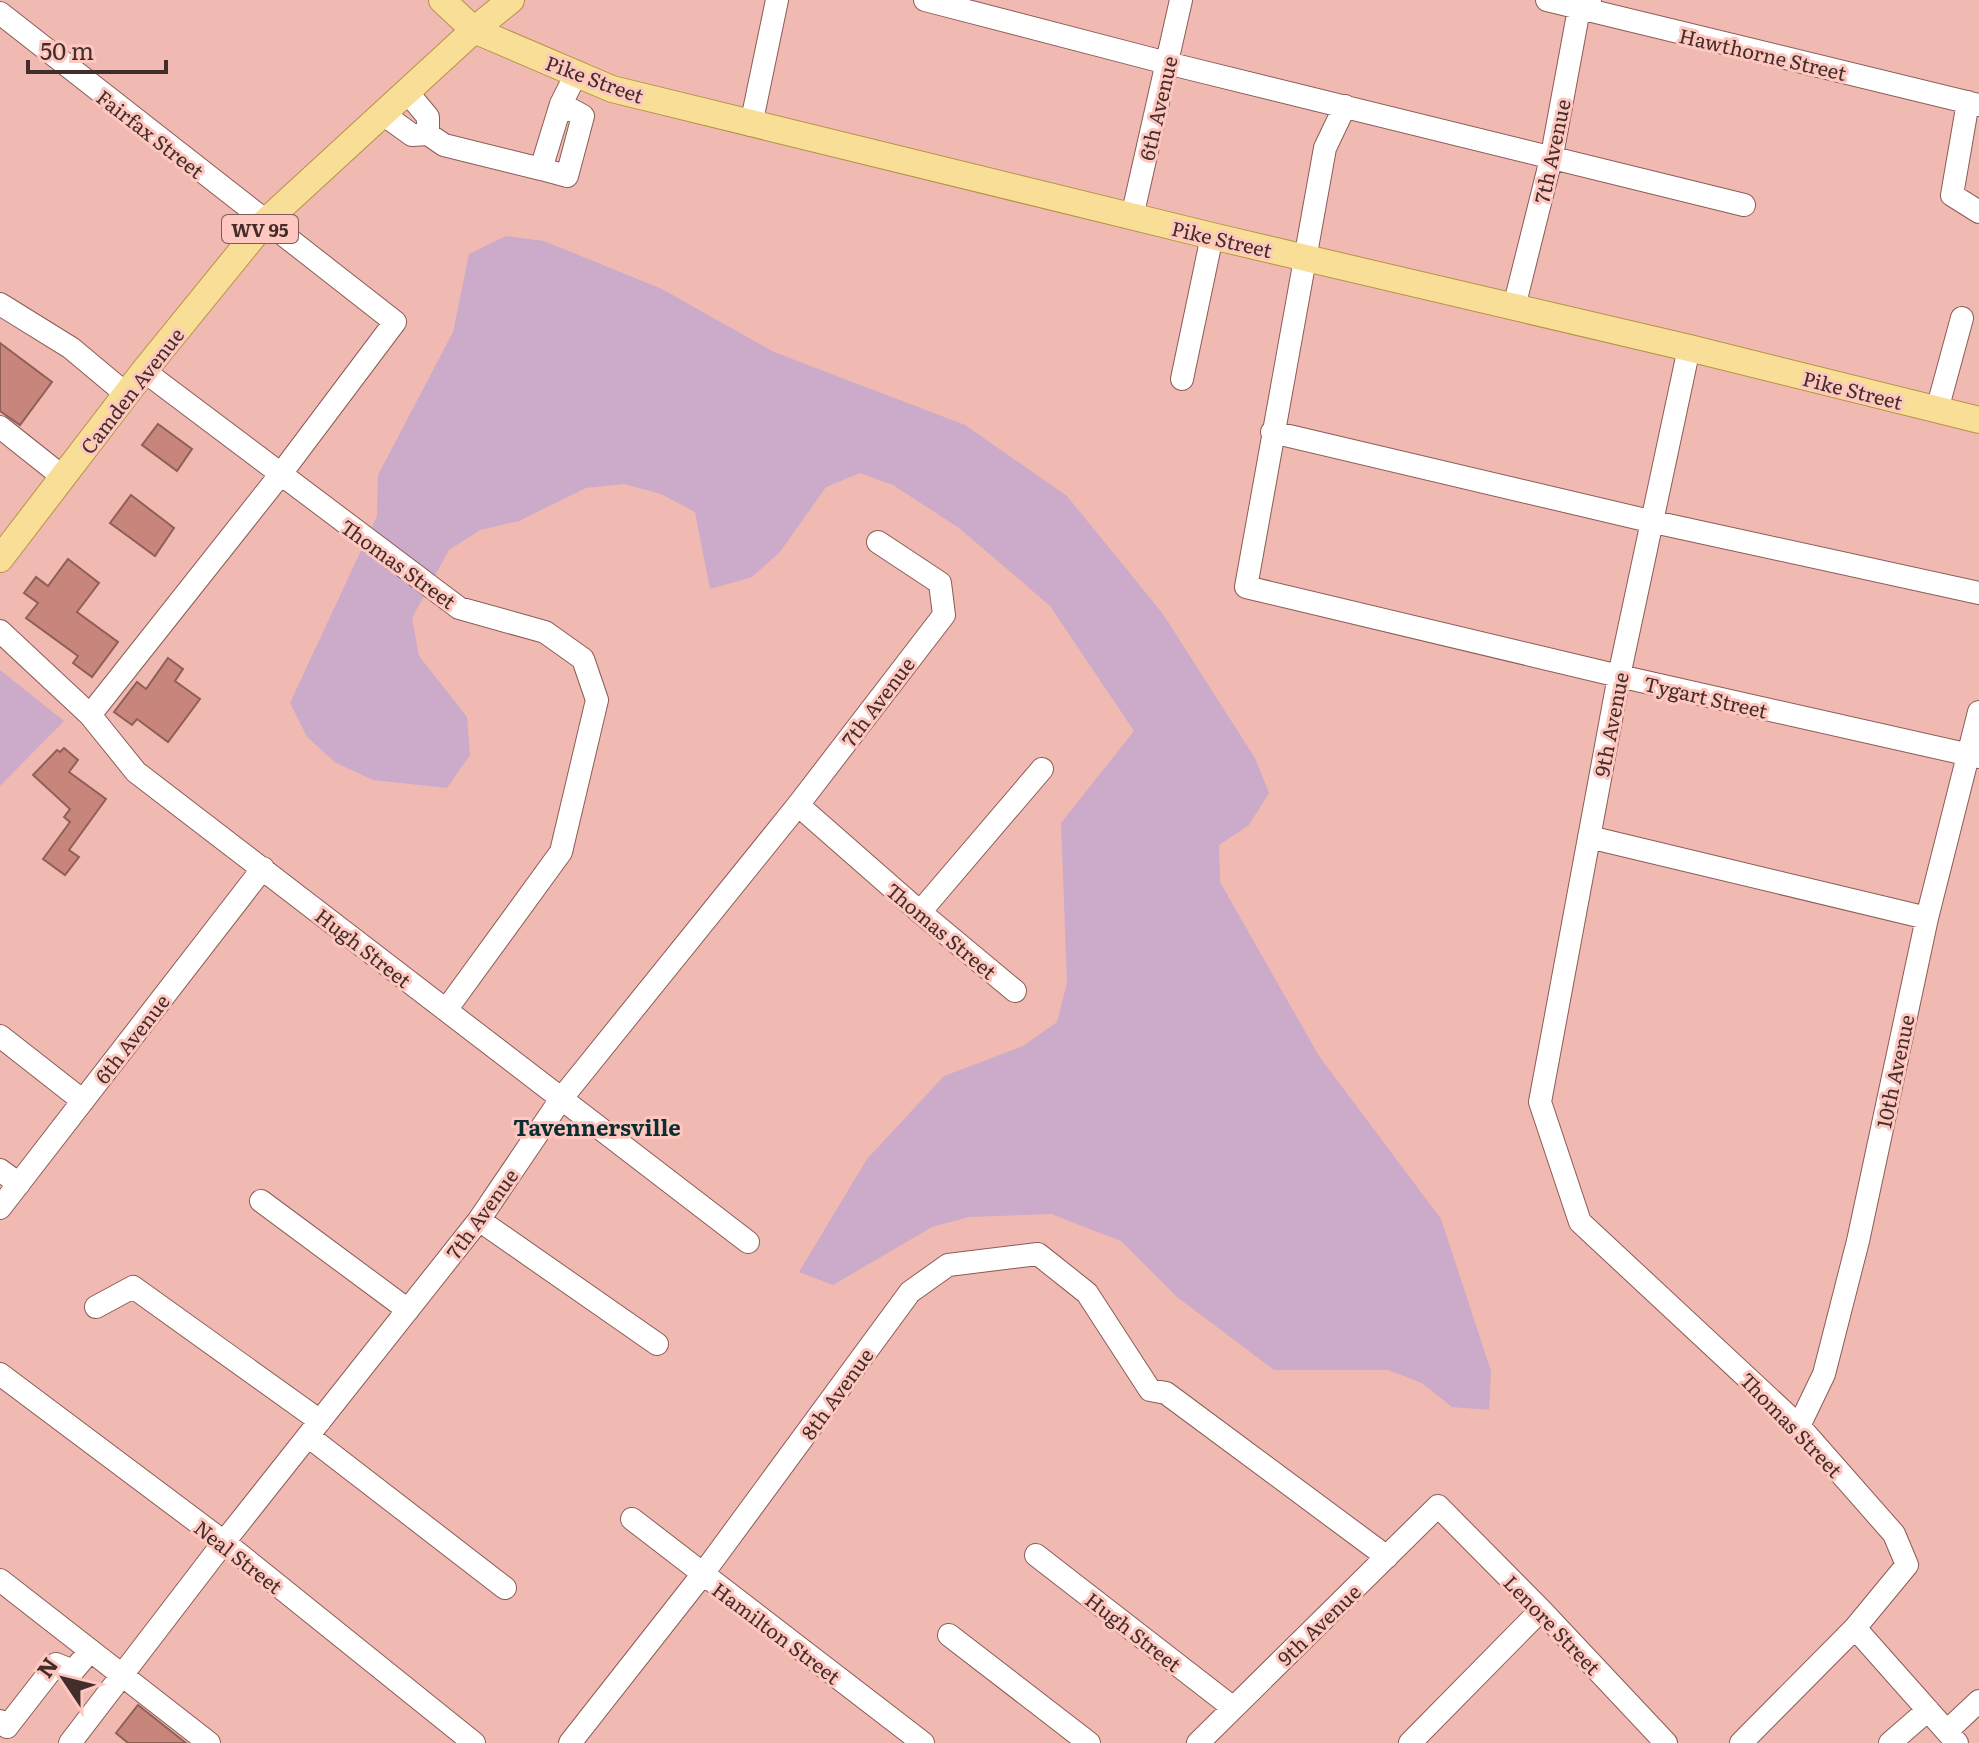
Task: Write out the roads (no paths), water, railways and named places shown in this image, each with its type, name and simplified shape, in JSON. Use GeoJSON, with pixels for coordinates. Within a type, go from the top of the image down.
{"type":"FeatureCollection","features":[{"type":"Feature","properties":{"kind":"main road","name":"Pike Street"},"geometry":{"type":"LineString","coordinates":[[442,0],[474,30],[612,89],[1979,420]]}},
{"type":"Feature","properties":{"kind":"main road","name":"Camden Avenue"},"geometry":{"type":"LineString","coordinates":[[0,559],[144,371],[265,222],[474,30],[511,0]]}},
{"type":"Feature","properties":{"kind":"street"},"geometry":{"type":"LineString","coordinates":[[751,125],[777,0]]}},
{"type":"Feature","properties":{"kind":"street","name":"6th Avenue"},"geometry":{"type":"LineString","coordinates":[[1132,217],[1181,0]]}},
{"type":"Feature","properties":{"kind":"street","name":"Hawthorne Street"},"geometry":{"type":"LineString","coordinates":[[1547,0],[1581,3],[1974,104]]}},
{"type":"Feature","properties":{"kind":"street"},"geometry":{"type":"LineString","coordinates":[[931,1],[1167,63],[1552,155],[1744,205]]}},
{"type":"Feature","properties":{"kind":"street","name":"7th Avenue"},"geometry":{"type":"LineString","coordinates":[[1514,307],[1552,155],[1581,3]]}},
{"type":"Feature","properties":{"kind":"street","name":"Fairfax Street"},"geometry":{"type":"LineString","coordinates":[[0,13],[265,222]]}},
{"type":"Feature","properties":{"kind":"street"},"geometry":{"type":"LineString","coordinates":[[383,114],[412,135],[428,134],[444,145],[541,169],[561,104],[576,74]]}},
{"type":"Feature","properties":{"kind":"street"},"geometry":{"type":"LineString","coordinates":[[407,92],[428,117],[428,134]]}},
{"type":"Feature","properties":{"kind":"street"},"geometry":{"type":"LineString","coordinates":[[1974,104],[1952,195],[1979,212]]}},
{"type":"Feature","properties":{"kind":"street"},"geometry":{"type":"LineString","coordinates":[[1345,106],[1325,148],[1272,432],[1654,522],[1979,593]]}},
{"type":"Feature","properties":{"kind":"street"},"geometry":{"type":"LineString","coordinates":[[90,715],[280,475],[395,322],[265,222]]}},
{"type":"Feature","properties":{"kind":"street"},"geometry":{"type":"LineString","coordinates":[[1182,379],[1212,236]]}},
{"type":"Feature","properties":{"kind":"street"},"geometry":{"type":"LineString","coordinates":[[0,304],[71,348],[126,394]]}},
{"type":"Feature","properties":{"kind":"street"},"geometry":{"type":"LineString","coordinates":[[1937,410],[1962,318]]}},
{"type":"Feature","properties":{"kind":"street","name":"9th Avenue"},"geometry":{"type":"LineString","coordinates":[[1540,1102],[1619,676],[1689,348]]}},
{"type":"Feature","properties":{"kind":"street","name":"Thomas Street"},"geometry":{"type":"LineString","coordinates":[[144,371],[459,608],[545,632],[583,659],[597,700],[561,852],[446,1010]]}},
{"type":"Feature","properties":{"kind":"street"},"geometry":{"type":"LineString","coordinates":[[0,427],[63,477]]}},
{"type":"Feature","properties":{"kind":"street","name":"Tygart Street"},"geometry":{"type":"LineString","coordinates":[[1272,432],[1246,587],[1974,756]]}},
{"type":"Feature","properties":{"kind":"street","name":"7th Avenue"},"geometry":{"type":"LineString","coordinates":[[70,1743],[224,1542],[479,1220],[561,1099],[798,805],[944,615],[940,583],[878,542]]}},
{"type":"Feature","properties":{"kind":"street","name":"Hugh Street"},"geometry":{"type":"LineString","coordinates":[[0,631],[90,715],[136,772],[748,1242]]}},
{"type":"Feature","properties":{"kind":"street","name":"10th Avenue"},"geometry":{"type":"LineString","coordinates":[[1799,1426],[1824,1374],[1858,1241],[1927,918],[1974,756],[1979,712]]}},
{"type":"Feature","properties":{"kind":"street"},"geometry":{"type":"LineString","coordinates":[[920,912],[1042,769]]}},
{"type":"Feature","properties":{"kind":"street","name":"Thomas Street"},"geometry":{"type":"LineString","coordinates":[[798,805],[1015,991]]}},
{"type":"Feature","properties":{"kind":"street"},"geometry":{"type":"LineString","coordinates":[[1589,837],[1927,918]]}},
{"type":"Feature","properties":{"kind":"street","name":"6th Avenue"},"geometry":{"type":"LineString","coordinates":[[0,1208],[263,868]]}},
{"type":"Feature","properties":{"kind":"street"},"geometry":{"type":"LineString","coordinates":[[0,1036],[83,1101]]}},
{"type":"Feature","properties":{"kind":"street","name":"Thomas Street"},"geometry":{"type":"LineString","coordinates":[[1540,1102],[1580,1222],[1799,1426],[1894,1534],[1907,1565],[1855,1628]]}},
{"type":"Feature","properties":{"kind":"street"},"geometry":{"type":"LineString","coordinates":[[0,1170],[19,1184]]}},
{"type":"Feature","properties":{"kind":"street"},"geometry":{"type":"LineString","coordinates":[[261,1201],[408,1310]]}},
{"type":"Feature","properties":{"kind":"street"},"geometry":{"type":"LineString","coordinates":[[479,1220],[657,1344]]}},
{"type":"Feature","properties":{"kind":"street","name":"8th Avenue"},"geometry":{"type":"LineString","coordinates":[[570,1743],[702,1575],[910,1292],[948,1265],[1038,1254],[1087,1293],[1150,1390],[1166,1393],[1387,1557]]}},
{"type":"Feature","properties":{"kind":"street"},"geometry":{"type":"LineString","coordinates":[[96,1307],[133,1287],[314,1428],[505,1588]]}},
{"type":"Feature","properties":{"kind":"street","name":"Neal Street"},"geometry":{"type":"LineString","coordinates":[[0,1374],[224,1542],[474,1743]]}},
{"type":"Feature","properties":{"kind":"street","name":"9th Avenue"},"geometry":{"type":"LineString","coordinates":[[1198,1743],[1438,1506]]}},
{"type":"Feature","properties":{"kind":"street","name":"Lenore Street"},"geometry":{"type":"LineString","coordinates":[[1438,1506],[1666,1743]]}},
{"type":"Feature","properties":{"kind":"street","name":"Hamilton Street"},"geometry":{"type":"LineString","coordinates":[[632,1519],[923,1743]]}},
{"type":"Feature","properties":{"kind":"street","name":"Hugh Street"},"geometry":{"type":"LineString","coordinates":[[1036,1555],[1232,1707]]}},
{"type":"Feature","properties":{"kind":"street"},"geometry":{"type":"LineString","coordinates":[[0,1580],[209,1743]]}},
{"type":"Feature","properties":{"kind":"street"},"geometry":{"type":"LineString","coordinates":[[1410,1743],[1541,1610]]}},
{"type":"Feature","properties":{"kind":"street"},"geometry":{"type":"LineString","coordinates":[[1741,1743],[1855,1628],[1952,1737],[1979,1701]]}},
{"type":"Feature","properties":{"kind":"street"},"geometry":{"type":"LineString","coordinates":[[949,1635],[1089,1743]]}},
{"type":"Feature","properties":{"kind":"street"},"geometry":{"type":"LineString","coordinates":[[0,1721],[7,1727],[56,1664],[73,1671],[90,1651]]}},
{"type":"Feature","properties":{"kind":"street"},"geometry":{"type":"LineString","coordinates":[[1896,1741],[1928,1710]]}},
{"type":"Feature","properties":{"kind":"district","name":"Tavennersville"},"geometry":{"type":"Point","coordinates":[597,1126]}}]}
